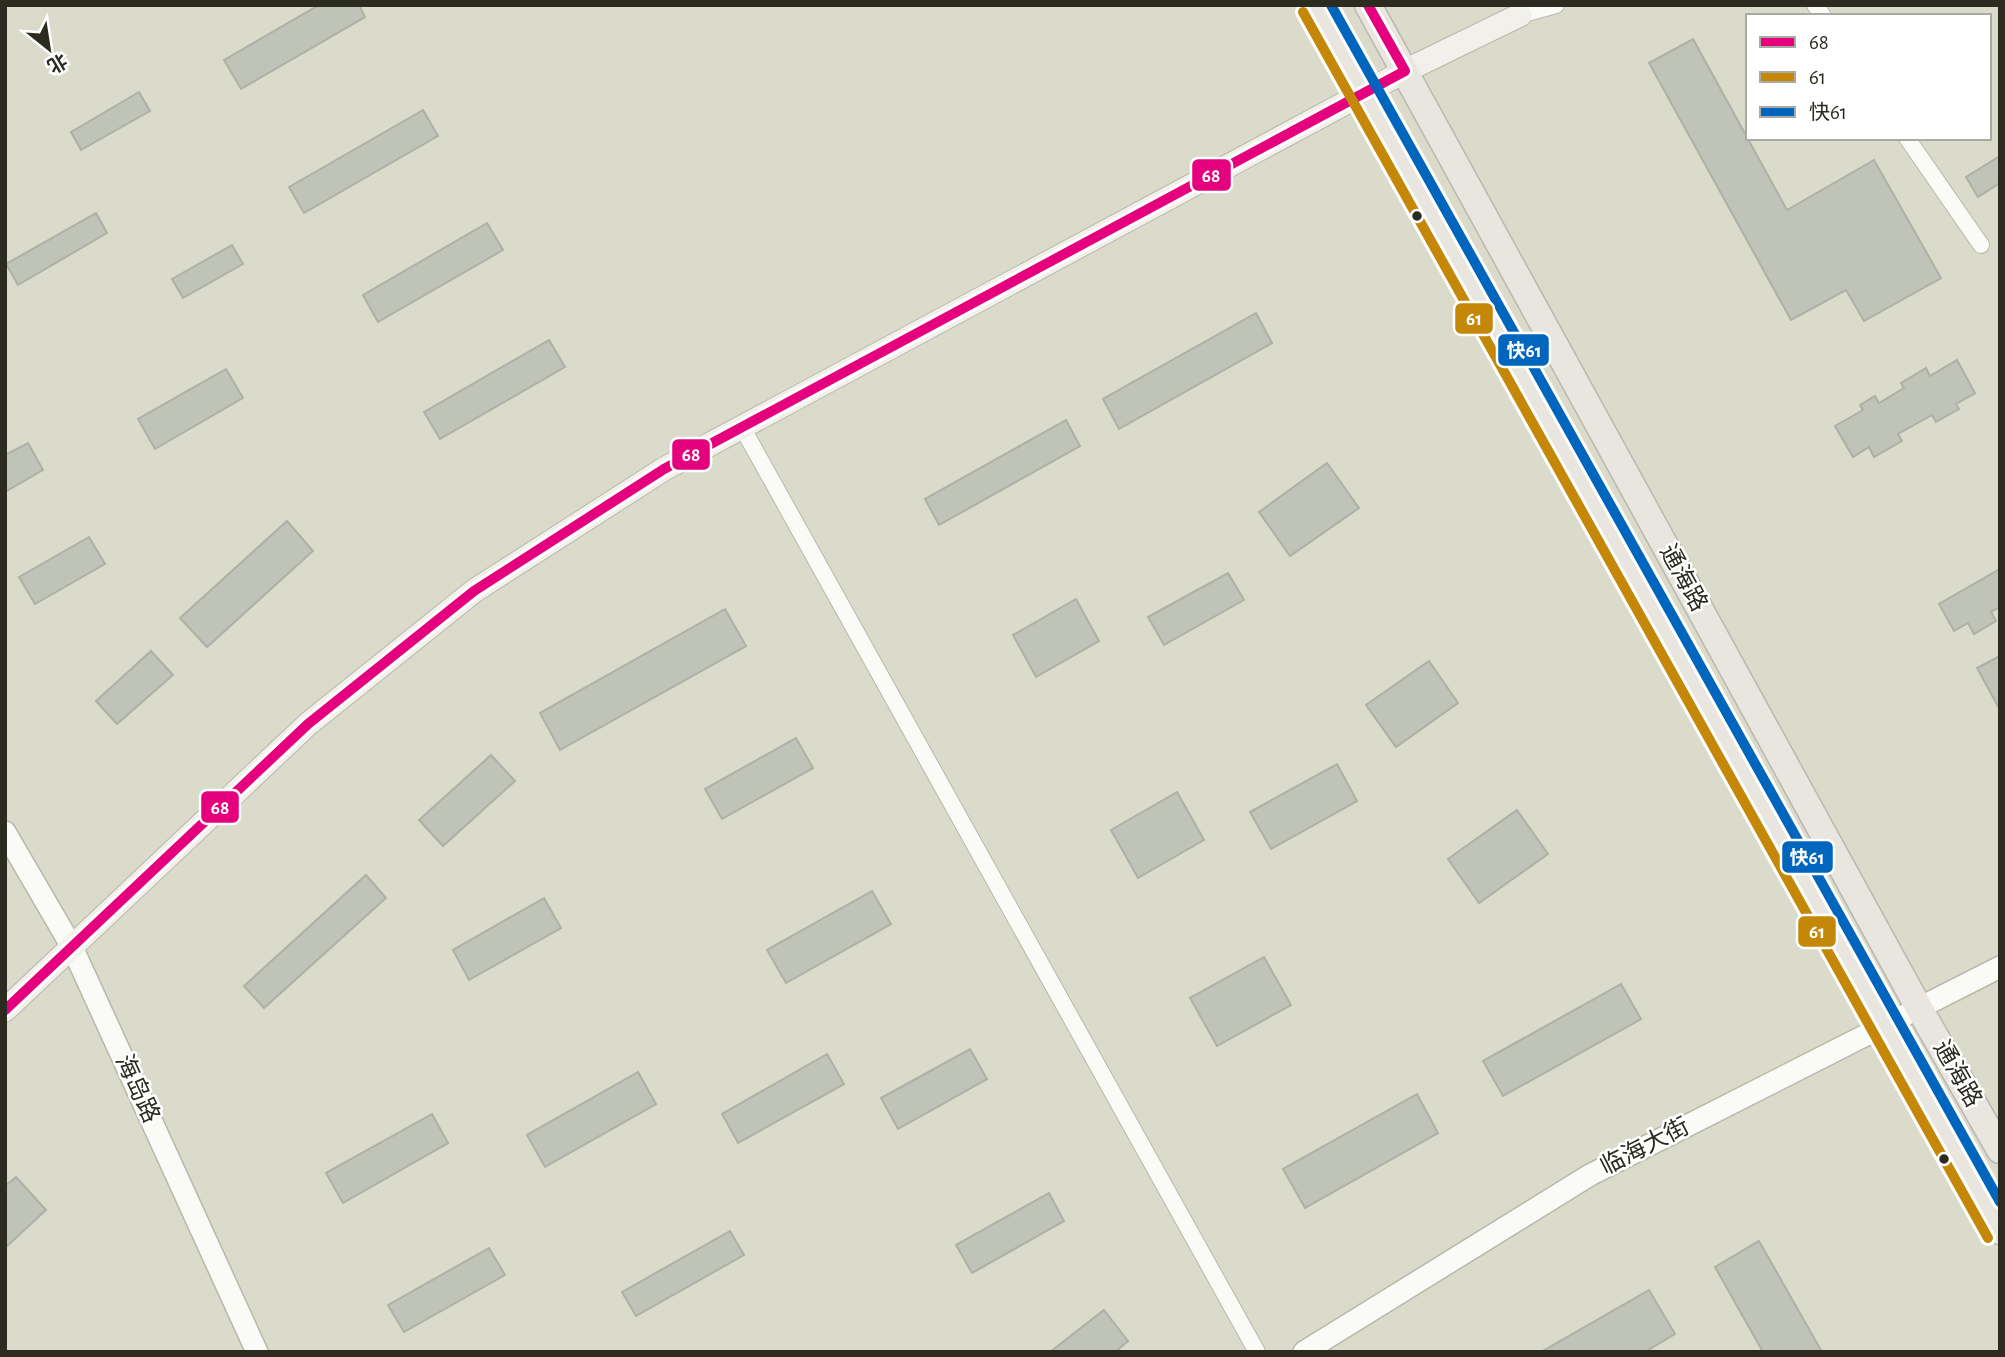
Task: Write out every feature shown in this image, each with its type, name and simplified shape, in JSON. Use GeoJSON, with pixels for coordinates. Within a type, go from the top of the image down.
{"type":"FeatureCollection","features":[{"type":"Feature","properties":{"kind":"main road","name":"通海路"},"geometry":{"type":"LineString","coordinates":[[1315,5],[2000,1231]]}},
{"type":"Feature","properties":{"kind":"main road","name":"通海路"},"geometry":{"type":"LineString","coordinates":[[1368,5],[1919,1008],[2000,1150]]}},
{"type":"Feature","properties":{"kind":"main road"},"geometry":{"type":"LineString","coordinates":[[5,1010],[308,724],[474,591],[664,468],[1405,71],[1520,15]]}},
{"type":"Feature","properties":{"kind":"street"},"geometry":{"type":"LineString","coordinates":[[1520,15],[1556,5]]}},
{"type":"Feature","properties":{"kind":"street"},"geometry":{"type":"LineString","coordinates":[[1908,140],[1981,245]]}},
{"type":"Feature","properties":{"kind":"street"},"geometry":{"type":"LineString","coordinates":[[742,427],[1257,1352]]}},
{"type":"Feature","properties":{"kind":"street","name":"海岛路"},"geometry":{"type":"LineString","coordinates":[[5,832],[72,947],[257,1352]]}},
{"type":"Feature","properties":{"kind":"street","name":"临海大街"},"geometry":{"type":"LineString","coordinates":[[1304,1352],[1590,1175],[2000,967]]}},
{"type":"Feature","properties":{"kind":"building"},"geometry":{"type":"Polygon","coordinates":[[[319,5],[359,5],[365,17],[241,89],[224,60],[319,5]]]}},
{"type":"Feature","properties":{"kind":"building"},"geometry":{"type":"Polygon","coordinates":[[[1693,39],[1746,135],[1746,140],[1749,140],[1787,210],[1874,160],[1941,278],[1864,321],[1846,290],[1791,320],[1649,63],[1693,39]]]}},
{"type":"Feature","properties":{"kind":"building"},"geometry":{"type":"Polygon","coordinates":[[[139,92],[150,111],[81,150],[71,132],[139,92]]]}},
{"type":"Feature","properties":{"kind":"building"},"geometry":{"type":"Polygon","coordinates":[[[423,110],[438,136],[304,213],[289,187],[423,110]]]}},
{"type":"Feature","properties":{"kind":"building"},"geometry":{"type":"Polygon","coordinates":[[[2000,156],[2000,183],[1978,197],[1966,177],[2000,156]]]}},
{"type":"Feature","properties":{"kind":"building"},"geometry":{"type":"Polygon","coordinates":[[[96,213],[107,233],[18,285],[6,264],[96,213]]]}},
{"type":"Feature","properties":{"kind":"building"},"geometry":{"type":"Polygon","coordinates":[[[487,223],[503,250],[378,322],[363,295],[487,223]]]}},
{"type":"Feature","properties":{"kind":"building"},"geometry":{"type":"Polygon","coordinates":[[[232,245],[243,264],[183,298],[172,279],[232,245]]]}},
{"type":"Feature","properties":{"kind":"building"},"geometry":{"type":"Polygon","coordinates":[[[1256,313],[1272,343],[1119,429],[1103,399],[1256,313]]]}},
{"type":"Feature","properties":{"kind":"building"},"geometry":{"type":"Polygon","coordinates":[[[549,340],[565,367],[440,439],[424,412],[549,340]]]}},
{"type":"Feature","properties":{"kind":"building"},"geometry":{"type":"Polygon","coordinates":[[[1957,360],[1975,393],[1956,404],[1959,409],[1936,422],[1932,415],[1898,434],[1902,441],[1874,457],[1869,447],[1853,457],[1835,426],[1863,410],[1860,405],[1875,396],[1879,403],[1904,388],[1901,383],[1926,368],[1930,376],[1957,360]]]}},
{"type":"Feature","properties":{"kind":"building"},"geometry":{"type":"Polygon","coordinates":[[[226,369],[243,398],[155,449],[138,419],[226,369]]]}},
{"type":"Feature","properties":{"kind":"building"},"geometry":{"type":"Polygon","coordinates":[[[1066,420],[1080,446],[939,525],[925,499],[1066,420]]]}},
{"type":"Feature","properties":{"kind":"building"},"geometry":{"type":"Polygon","coordinates":[[[28,443],[43,470],[5,492],[5,455],[28,443]]]}},
{"type":"Feature","properties":{"kind":"building"},"geometry":{"type":"Polygon","coordinates":[[[1327,463],[1359,508],[1290,556],[1259,512],[1327,463]]]}},
{"type":"Feature","properties":{"kind":"building"},"geometry":{"type":"Polygon","coordinates":[[[287,521],[313,551],[207,647],[180,618],[287,521]]]}},
{"type":"Feature","properties":{"kind":"building"},"geometry":{"type":"Polygon","coordinates":[[[89,537],[105,564],[35,604],[19,577],[89,537]]]}},
{"type":"Feature","properties":{"kind":"building"},"geometry":{"type":"Polygon","coordinates":[[[2000,569],[2000,607],[1991,612],[1996,621],[1974,634],[1968,623],[1954,631],[1939,604],[2000,569]]]}},
{"type":"Feature","properties":{"kind":"building"},"geometry":{"type":"Polygon","coordinates":[[[1228,573],[1244,600],[1164,645],[1148,617],[1228,573]]]}},
{"type":"Feature","properties":{"kind":"building"},"geometry":{"type":"Polygon","coordinates":[[[1076,599],[1099,641],[1036,677],[1013,635],[1076,599]]]}},
{"type":"Feature","properties":{"kind":"building"},"geometry":{"type":"Polygon","coordinates":[[[725,609],[746,646],[560,750],[540,713],[725,609]]]}},
{"type":"Feature","properties":{"kind":"building"},"geometry":{"type":"Polygon","coordinates":[[[151,651],[173,675],[117,724],[96,701],[151,651]]]}},
{"type":"Feature","properties":{"kind":"building"},"geometry":{"type":"Polygon","coordinates":[[[2000,656],[2000,710],[1977,668],[2000,656]]]}},
{"type":"Feature","properties":{"kind":"building"},"geometry":{"type":"Polygon","coordinates":[[[1429,661],[1458,703],[1396,747],[1366,705],[1429,661]]]}},
{"type":"Feature","properties":{"kind":"building"},"geometry":{"type":"Polygon","coordinates":[[[796,738],[813,768],[722,819],[705,789],[796,738]]]}},
{"type":"Feature","properties":{"kind":"building"},"geometry":{"type":"Polygon","coordinates":[[[491,755],[515,781],[443,846],[419,820],[491,755]]]}},
{"type":"Feature","properties":{"kind":"building"},"geometry":{"type":"Polygon","coordinates":[[[1337,764],[1357,801],[1271,849],[1250,812],[1337,764]]]}},
{"type":"Feature","properties":{"kind":"building"},"geometry":{"type":"Polygon","coordinates":[[[1177,792],[1204,840],[1138,878],[1111,830],[1177,792]]]}},
{"type":"Feature","properties":{"kind":"building"},"geometry":{"type":"Polygon","coordinates":[[[1517,810],[1548,854],[1479,903],[1448,859],[1517,810]]]}},
{"type":"Feature","properties":{"kind":"building"},"geometry":{"type":"Polygon","coordinates":[[[366,875],[386,898],[264,1008],[244,986],[366,875]]]}},
{"type":"Feature","properties":{"kind":"building"},"geometry":{"type":"Polygon","coordinates":[[[872,891],[891,924],[786,983],[767,950],[872,891]]]}},
{"type":"Feature","properties":{"kind":"building"},"geometry":{"type":"Polygon","coordinates":[[[544,898],[561,928],[469,980],[453,950],[544,898]]]}},
{"type":"Feature","properties":{"kind":"building"},"geometry":{"type":"Polygon","coordinates":[[[1264,957],[1291,1005],[1217,1046],[1190,998],[1264,957]]]}},
{"type":"Feature","properties":{"kind":"building"},"geometry":{"type":"Polygon","coordinates":[[[1621,984],[1641,1019],[1503,1096],[1483,1061],[1621,984]]]}},
{"type":"Feature","properties":{"kind":"building"},"geometry":{"type":"Polygon","coordinates":[[[970,1049],[987,1079],[898,1129],[881,1098],[970,1049]]]}},
{"type":"Feature","properties":{"kind":"building"},"geometry":{"type":"Polygon","coordinates":[[[827,1054],[844,1084],[738,1143],[722,1114],[827,1054]]]}},
{"type":"Feature","properties":{"kind":"building"},"geometry":{"type":"Polygon","coordinates":[[[638,1072],[656,1104],[545,1167],[527,1135],[638,1072]]]}},
{"type":"Feature","properties":{"kind":"building"},"geometry":{"type":"Polygon","coordinates":[[[1417,1094],[1438,1133],[1305,1208],[1283,1169],[1417,1094]]]}},
{"type":"Feature","properties":{"kind":"building"},"geometry":{"type":"Polygon","coordinates":[[[432,1114],[448,1143],[343,1203],[326,1173],[432,1114]]]}},
{"type":"Feature","properties":{"kind":"building"},"geometry":{"type":"Polygon","coordinates":[[[16,1177],[46,1210],[5,1248],[5,1186],[16,1177]]]}},
{"type":"Feature","properties":{"kind":"building"},"geometry":{"type":"Polygon","coordinates":[[[1049,1193],[1064,1221],[972,1273],[956,1245],[1049,1193]]]}},
{"type":"Feature","properties":{"kind":"building"},"geometry":{"type":"Polygon","coordinates":[[[730,1231],[744,1255],[636,1316],[622,1292],[730,1231]]]}},
{"type":"Feature","properties":{"kind":"building"},"geometry":{"type":"Polygon","coordinates":[[[1759,1241],[1822,1352],[1763,1352],[1715,1267],[1759,1241]]]}},
{"type":"Feature","properties":{"kind":"building"},"geometry":{"type":"Polygon","coordinates":[[[489,1248],[505,1275],[404,1332],[388,1305],[489,1248]]]}},
{"type":"Feature","properties":{"kind":"building"},"geometry":{"type":"Polygon","coordinates":[[[1649,1290],[1675,1334],[1645,1352],[1541,1352],[1649,1290]]]}},
{"type":"Feature","properties":{"kind":"building"},"geometry":{"type":"Polygon","coordinates":[[[1104,1310],[1128,1341],[1115,1352],[1050,1352],[1104,1310]]]}},
{"type":"Feature","properties":{"kind":"transit line","name":"快61"},"geometry":{"type":"LineString","coordinates":[[1331,5],[2000,1202]]}},
{"type":"Feature","properties":{"kind":"transit line","name":"68"},"geometry":{"type":"LineString","coordinates":[[5,1010],[308,724],[474,591],[664,469],[1405,71],[1368,5]]}},
{"type":"Feature","properties":{"kind":"transit line","name":"61"},"geometry":{"type":"LineString","coordinates":[[1303,12],[1988,1238]]}}]}
